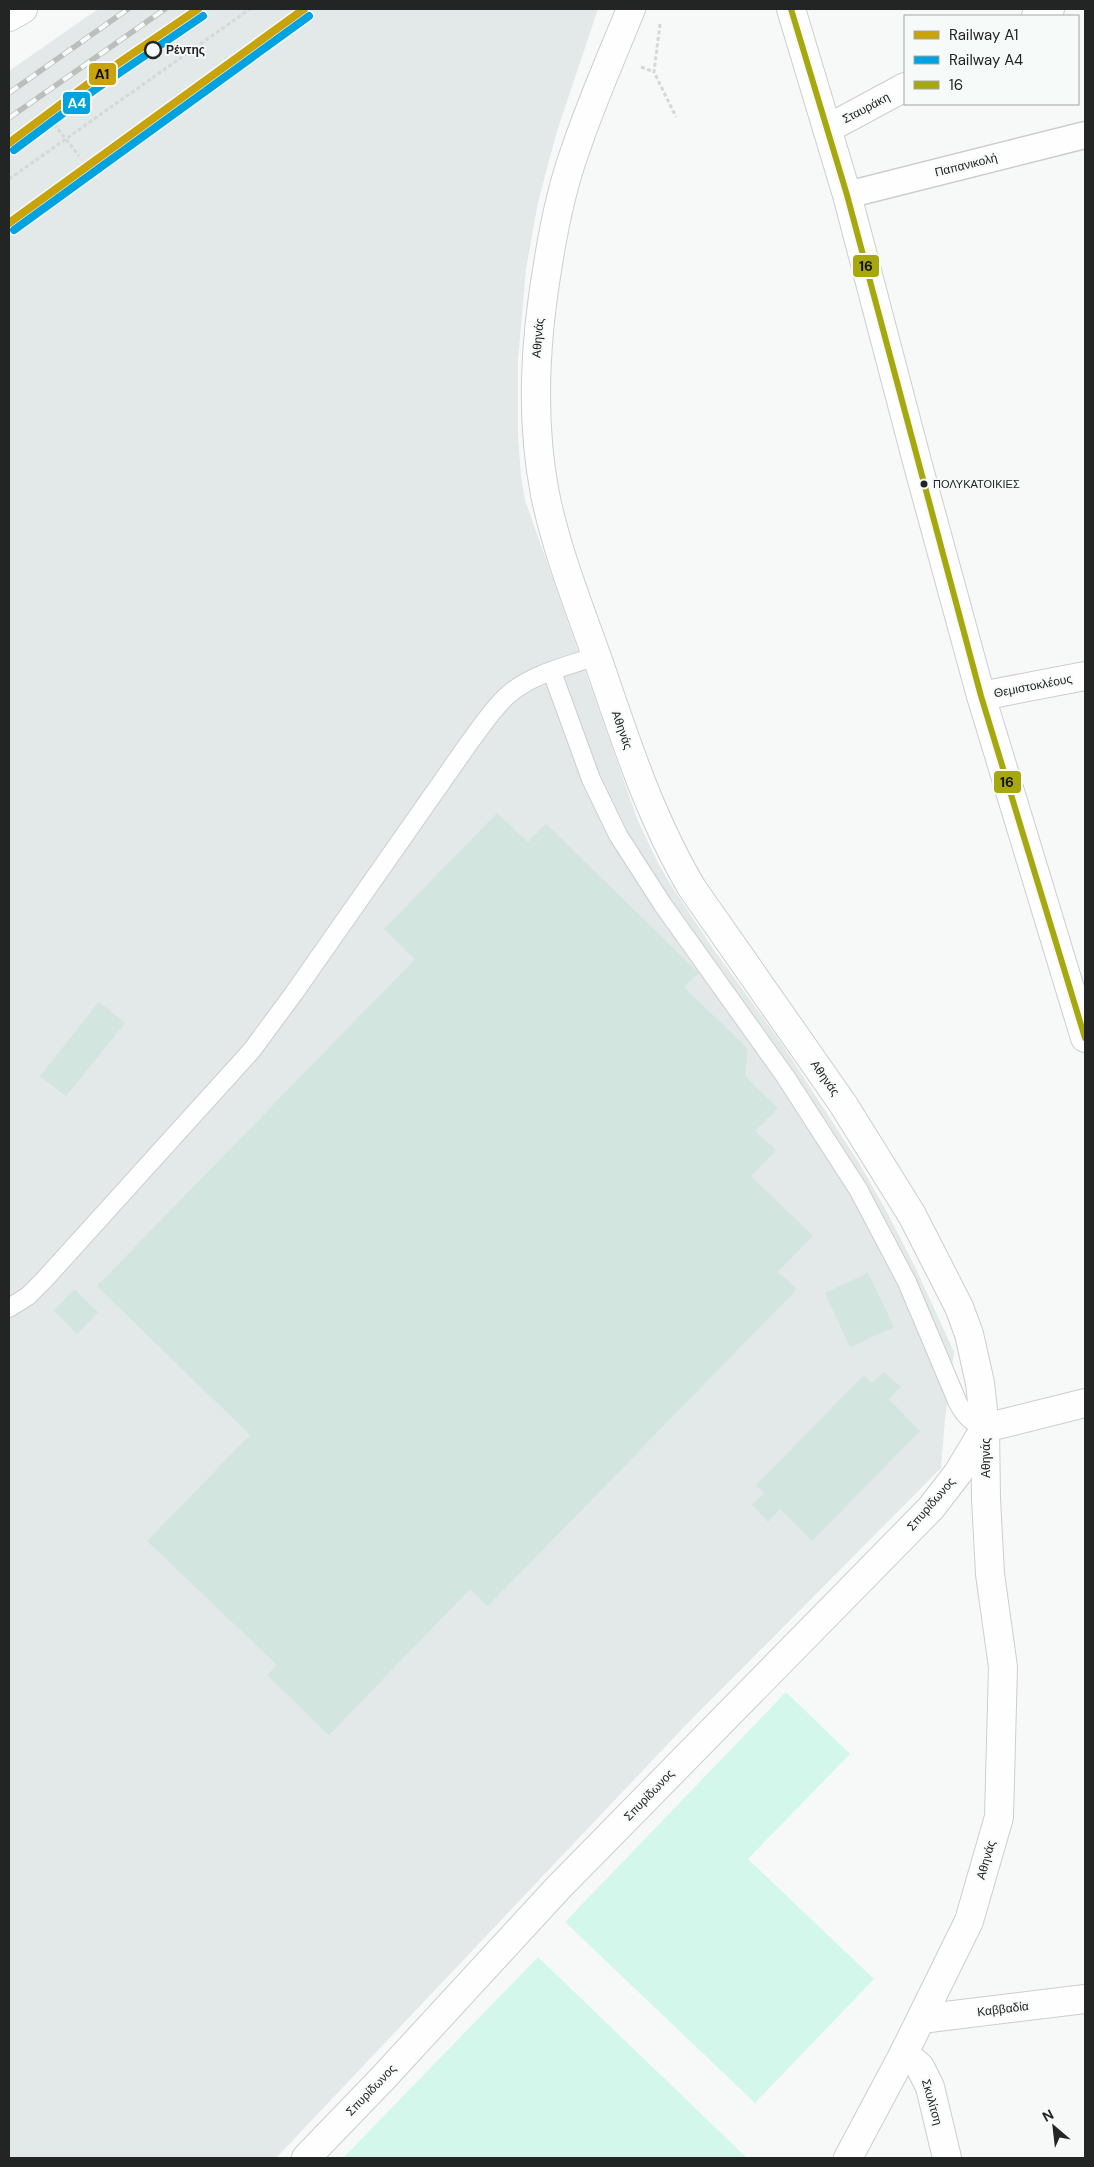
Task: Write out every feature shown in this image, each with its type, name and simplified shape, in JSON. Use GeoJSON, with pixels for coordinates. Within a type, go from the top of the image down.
{"type":"FeatureCollection","features":[{"type":"Feature","properties":{"kind":"street"},"geometry":{"type":"LineString","coordinates":[[9,17],[22,9]]}},
{"type":"Feature","properties":{"kind":"street","name":"Αθηνάς"},"geometry":{"type":"LineString","coordinates":[[631,9],[574,152],[559,204],[539,317],[535,369],[540,454],[545,493],[558,546],[642,784],[672,855],[692,888],[844,1104],[912,1215],[959,1307],[969,1334],[980,1383],[985,1428],[990,1574],[1003,1667],[998,1817],[969,1921],[904,2053],[848,2158]]}},
{"type":"Feature","properties":{"kind":"street"},"geometry":{"type":"LineString","coordinates":[[791,9],[847,196],[981,696],[1080,999],[1085,1038]]}},
{"type":"Feature","properties":{"kind":"street"},"geometry":{"type":"LineString","coordinates":[[1038,15],[1050,9]]}},
{"type":"Feature","properties":{"kind":"street","name":"Σταυράκη"},"geometry":{"type":"LineString","coordinates":[[827,129],[904,88]]}},
{"type":"Feature","properties":{"kind":"street","name":"Παπανικολή"},"geometry":{"type":"LineString","coordinates":[[847,196],[1085,135]]}},
{"type":"Feature","properties":{"kind":"street","name":"Θεμιστοκλέους"},"geometry":{"type":"LineString","coordinates":[[981,696],[1085,676]]}},
{"type":"Feature","properties":{"kind":"street"},"geometry":{"type":"LineString","coordinates":[[985,1428],[1085,1403]]}},
{"type":"Feature","properties":{"kind":"street","name":"Σπυρίδωνος"},"geometry":{"type":"LineString","coordinates":[[306,2158],[384,2077],[558,1888],[931,1508],[958,1473],[985,1428]]}},
{"type":"Feature","properties":{"kind":"street","name":"Καββαδία"},"geometry":{"type":"LineString","coordinates":[[921,2019],[1085,1999]]}},
{"type":"Feature","properties":{"kind":"street","name":"Σκυλίτση"},"geometry":{"type":"LineString","coordinates":[[904,2053],[920,2067],[930,2087],[947,2158]]}},
{"type":"Feature","properties":{"kind":"lane"},"geometry":{"type":"LineString","coordinates":[[9,1308],[28,1296],[44,1280],[252,1050],[496,707],[507,695],[522,684],[596,656]]}},
{"type":"Feature","properties":{"kind":"lane"},"geometry":{"type":"LineString","coordinates":[[552,672],[591,779],[618,835],[668,912],[785,1076],[849,1173],[902,1274],[958,1403],[969,1419],[985,1428]]}},
{"type":"Feature","properties":{"kind":"path"},"geometry":{"type":"LineString","coordinates":[[9,179],[250,9]]}},
{"type":"Feature","properties":{"kind":"path"},"geometry":{"type":"LineString","coordinates":[[661,18],[654,72],[676,117]]}},
{"type":"Feature","properties":{"kind":"path"},"geometry":{"type":"LineString","coordinates":[[54,124],[78,156]]}},
{"type":"Feature","properties":{"kind":"shaded area"},"geometry":{"type":"Polygon","coordinates":[[[98,9],[598,9],[557,131],[538,202],[526,269],[518,360],[518,436],[525,500],[638,821],[658,863],[714,950],[782,1044],[859,1163],[916,1269],[954,1352],[941,1468],[682,1729],[276,2158],[9,2158],[9,71],[98,9]]]}},
{"type":"Feature","properties":{"kind":"green space"},"geometry":{"type":"Polygon","coordinates":[[[786,1692],[850,1754],[748,1859],[874,1979],[755,2103],[565,1922],[786,1692]]]}},
{"type":"Feature","properties":{"kind":"green space"},"geometry":{"type":"Polygon","coordinates":[[[538,1957],[747,2158],[343,2158],[538,1957]]]}},
{"type":"Feature","properties":{"kind":"building"},"geometry":{"type":"Polygon","coordinates":[[[497,813],[528,842],[546,824],[699,973],[684,987],[748,1049],[745,1076],[778,1108],[755,1131],[776,1150],[751,1176],[813,1236],[778,1272],[797,1289],[488,1606],[470,1589],[329,1735],[267,1675],[277,1665],[147,1541],[250,1435],[97,1286],[415,959],[384,929],[497,813]]]}},
{"type":"Feature","properties":{"kind":"building"},"geometry":{"type":"Polygon","coordinates":[[[99,1002],[125,1023],[66,1096],[40,1076],[99,1002]]]}},
{"type":"Feature","properties":{"kind":"building"},"geometry":{"type":"Polygon","coordinates":[[[868,1273],[894,1327],[850,1347],[825,1293],[868,1273]]]}},
{"type":"Feature","properties":{"kind":"building"},"geometry":{"type":"Polygon","coordinates":[[[74,1289],[98,1312],[77,1334],[54,1311],[74,1289]]]}},
{"type":"Feature","properties":{"kind":"building"},"geometry":{"type":"Polygon","coordinates":[[[884,1372],[901,1387],[889,1399],[920,1431],[812,1541],[780,1509],[768,1522],[752,1505],[764,1493],[756,1485],[864,1375],[872,1383],[884,1372]]]}},
{"type":"Feature","properties":{"kind":"railway"},"geometry":{"type":"LineString","coordinates":[[9,93],[128,9]]}},
{"type":"Feature","properties":{"kind":"railway"},"geometry":{"type":"LineString","coordinates":[[9,118],[165,9]]}},
{"type":"Feature","properties":{"kind":"rail line","name":"A1"},"geometry":{"type":"LineString","coordinates":[[9,143],[88,84],[198,9]]}},
{"type":"Feature","properties":{"kind":"rail line","name":"A1"},"geometry":{"type":"LineString","coordinates":[[9,223],[304,9]]}},
{"type":"Feature","properties":{"kind":"rail line","name":"A4"},"geometry":{"type":"LineString","coordinates":[[14,150],[93,91],[203,16]]}},
{"type":"Feature","properties":{"kind":"rail line","name":"A4"},"geometry":{"type":"LineString","coordinates":[[14,230],[309,16]]}},
{"type":"Feature","properties":{"kind":"transit line","name":"16"},"geometry":{"type":"LineString","coordinates":[[791,9],[847,195],[981,696],[1085,1038]]}},
{"type":"Feature","properties":{"kind":"place","name":"Ρέντης"},"geometry":{"type":"Point","coordinates":[153,50]}},
{"type":"Feature","properties":{"kind":"place","name":"ΠΟΛΥΚΑΤΟΙΚΙΕΣ"},"geometry":{"type":"Point","coordinates":[924,484]}}]}
